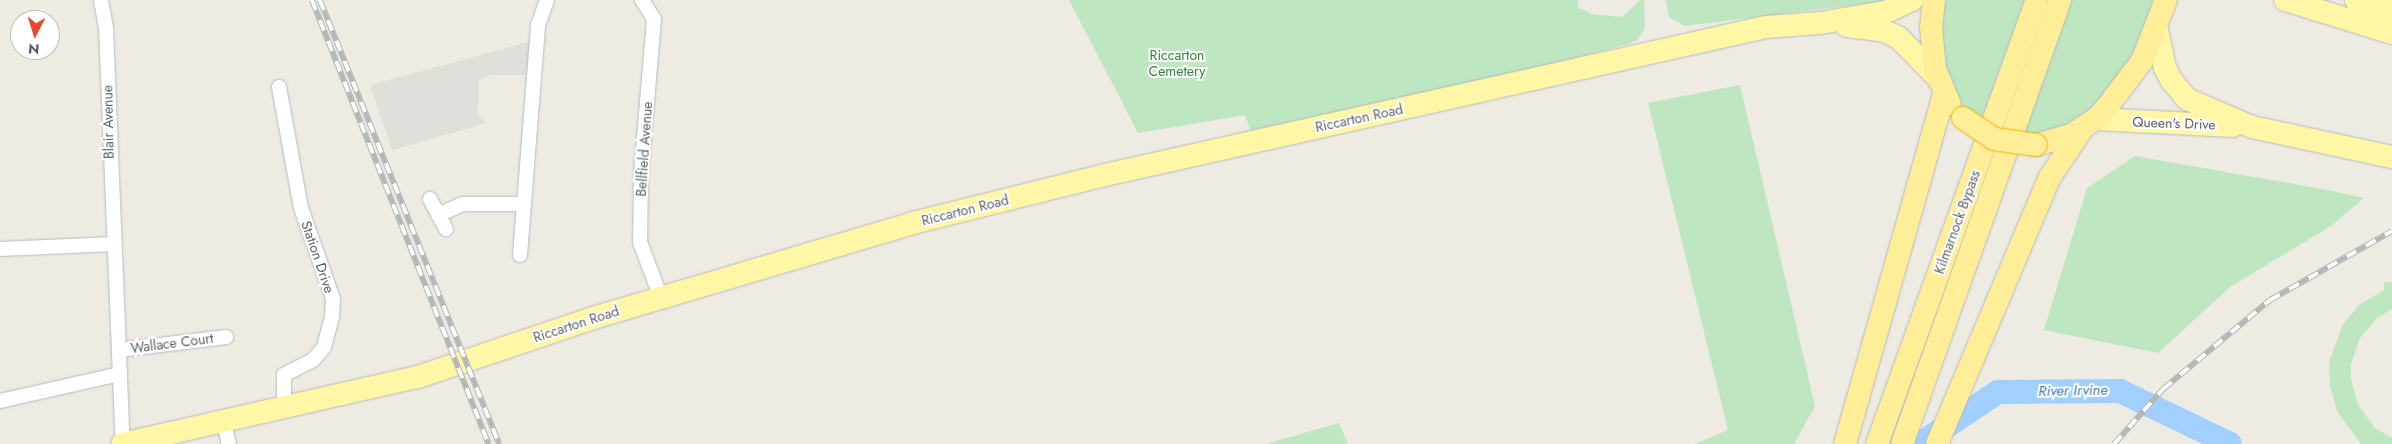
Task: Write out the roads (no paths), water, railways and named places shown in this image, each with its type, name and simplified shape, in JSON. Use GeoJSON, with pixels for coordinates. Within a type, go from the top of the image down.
{"type":"FeatureCollection","features":[{"type":"Feature","properties":{"kind":"highway"},"geometry":{"type":"LineString","coordinates":[[1934,0],[1931,28],[1941,85],[1963,118],[1994,139],[2036,146],[2058,141],[2089,123]]}},
{"type":"Feature","properties":{"kind":"highway","name":"Kilmarnock Bypass"},"geometry":{"type":"LineString","coordinates":[[1877,444],[2037,0]]}},
{"type":"Feature","properties":{"kind":"highway","name":"Kilmarnock Bypass"},"geometry":{"type":"LineString","coordinates":[[1902,444],[2060,0]]}},
{"type":"Feature","properties":{"kind":"highway"},"geometry":{"type":"LineString","coordinates":[[1937,444],[2050,177],[2089,123],[2130,80],[2157,30],[2166,0]]}},
{"type":"Feature","properties":{"kind":"highway"},"geometry":{"type":"LineString","coordinates":[[1844,444],[1941,85]]}},
{"type":"Feature","properties":{"kind":"main road","name":"Riccarton Road"},"geometry":{"type":"LineString","coordinates":[[122,444],[284,406],[418,378],[661,298],[913,223],[1207,151],[1766,28],[1820,23],[1886,12],[1912,0]]}},
{"type":"Feature","properties":{"kind":"main road"},"geometry":{"type":"LineString","coordinates":[[2285,0],[2392,33]]}},
{"type":"Feature","properties":{"kind":"main road"},"geometry":{"type":"LineString","coordinates":[[2356,0],[2392,12]]}},
{"type":"Feature","properties":{"kind":"main road","name":"Riccarton Road"},"geometry":{"type":"LineString","coordinates":[[1820,23],[1882,30],[1911,47],[1941,85]]}},
{"type":"Feature","properties":{"kind":"main road","name":"Queen's Drive"},"geometry":{"type":"LineString","coordinates":[[2157,30],[2165,68],[2179,91],[2204,108],[2252,126],[2392,157]]}},
{"type":"Feature","properties":{"kind":"main road","name":"Queen's Drive"},"geometry":{"type":"LineString","coordinates":[[2089,123],[2252,126]]}},
{"type":"Feature","properties":{"kind":"street","name":"Blair Avenue"},"geometry":{"type":"LineString","coordinates":[[101,0],[106,28],[122,444]]}},
{"type":"Feature","properties":{"kind":"street"},"geometry":{"type":"LineString","coordinates":[[520,255],[538,25],[548,0]]}},
{"type":"Feature","properties":{"kind":"street","name":"Bellfield Avenue"},"geometry":{"type":"LineString","coordinates":[[642,0],[654,19],[641,174],[640,242],[661,298]]}},
{"type":"Feature","properties":{"kind":"street","name":"Station Drive"},"geometry":{"type":"LineString","coordinates":[[279,87],[301,208],[332,299],[332,317],[324,347],[313,360],[284,375],[284,406]]}},
{"type":"Feature","properties":{"kind":"street"},"geometry":{"type":"LineString","coordinates":[[430,199],[446,229]]}},
{"type":"Feature","properties":{"kind":"street"},"geometry":{"type":"LineString","coordinates":[[438,215],[463,204],[524,204]]}},
{"type":"Feature","properties":{"kind":"street"},"geometry":{"type":"LineString","coordinates":[[0,249],[114,244]]}},
{"type":"Feature","properties":{"kind":"street","name":"Wallace Court"},"geometry":{"type":"LineString","coordinates":[[119,350],[226,337]]}},
{"type":"Feature","properties":{"kind":"street"},"geometry":{"type":"LineString","coordinates":[[0,401],[120,374]]}},
{"type":"Feature","properties":{"kind":"street"},"geometry":{"type":"LineString","coordinates":[[223,420],[229,444]]}},
{"type":"Feature","properties":{"kind":"waterway","name":"River Irvine"},"geometry":{"type":"LineString","coordinates":[[1920,444],[1998,392],[2120,391],[2230,444]]}},
{"type":"Feature","properties":{"kind":"railway"},"geometry":{"type":"LineString","coordinates":[[312,0],[489,444]]}},
{"type":"Feature","properties":{"kind":"railway"},"geometry":{"type":"LineString","coordinates":[[320,0],[499,444]]}},
{"type":"Feature","properties":{"kind":"railway"},"geometry":{"type":"LineString","coordinates":[[2114,444],[2163,389],[2270,300],[2392,231]]}},
{"type":"Feature","properties":{"kind":"park label","name":"Riccarton Cemetery"},"geometry":{"type":"Point","coordinates":[1177,64]}}]}
